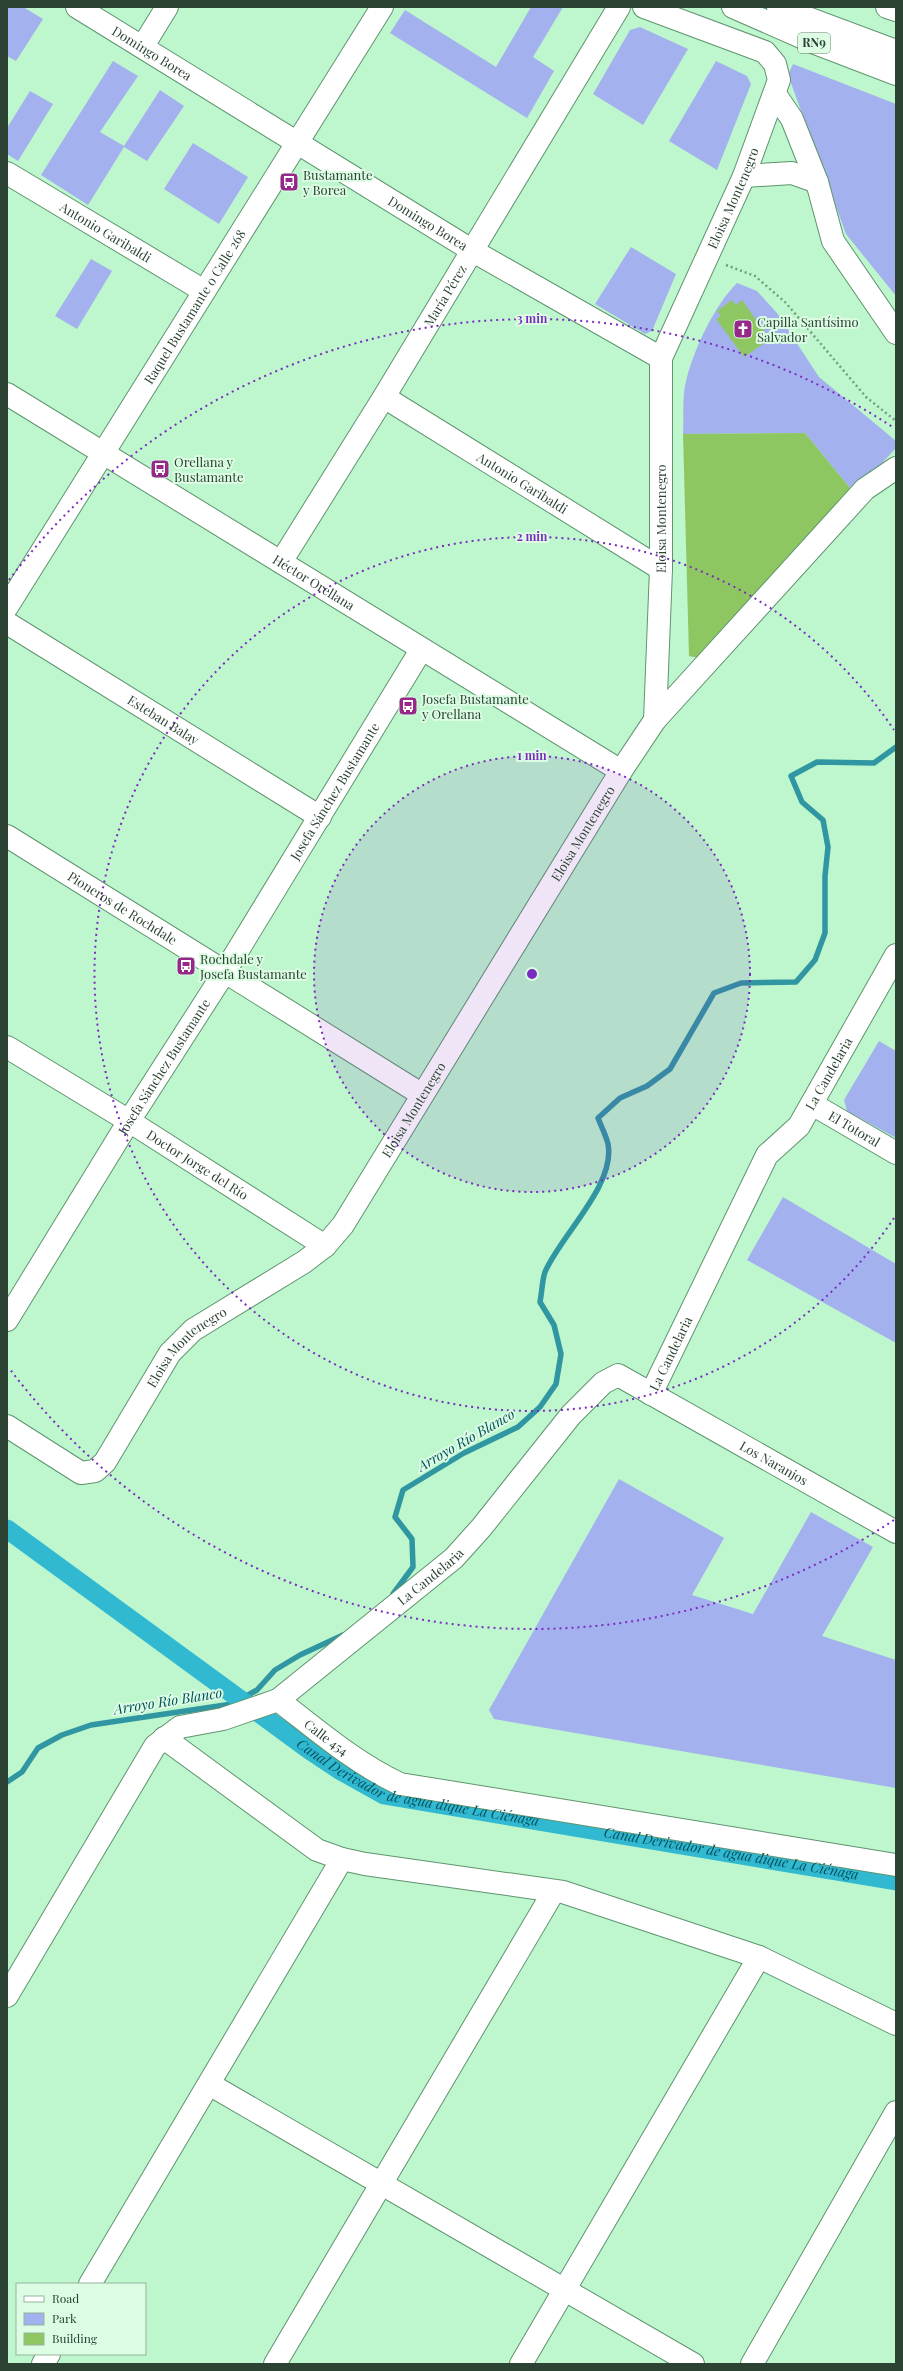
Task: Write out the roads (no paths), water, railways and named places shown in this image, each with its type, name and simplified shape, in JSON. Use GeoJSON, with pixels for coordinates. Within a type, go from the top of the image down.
{"type":"FeatureCollection","features":[{"type":"Feature","properties":{"kind":"street","name":"Domingo Borea"},"geometry":{"type":"LineString","coordinates":[[77,7],[143,46],[473,251],[661,358]]}},
{"type":"Feature","properties":{"kind":"street"},"geometry":{"type":"LineString","coordinates":[[143,46],[167,7]]}},
{"type":"Feature","properties":{"kind":"street","name":"Raquel Bustamante o Calle 268"},"geometry":{"type":"LineString","coordinates":[[7,607],[382,7]]}},
{"type":"Feature","properties":{"kind":"street","name":"María Pérez"},"geometry":{"type":"LineString","coordinates":[[281,562],[473,251],[619,7]]}},
{"type":"Feature","properties":{"kind":"street","name":"Eloisa Montenegro"},"geometry":{"type":"LineString","coordinates":[[7,1426],[80,1472],[95,1471],[105,1462],[170,1353],[193,1330],[304,1262],[325,1246],[343,1225],[421,1094],[621,771],[655,720],[661,569],[661,358],[744,176],[779,80],[776,64],[765,52],[644,7]]}},
{"type":"Feature","properties":{"kind":"street","name":"RN9"},"geometry":{"type":"LineString","coordinates":[[733,7],[815,43],[896,74]]}},
{"type":"Feature","properties":{"kind":"street","name":"RN9"},"geometry":{"type":"LineString","coordinates":[[778,7],[896,51]]}},
{"type":"Feature","properties":{"kind":"street"},"geometry":{"type":"LineString","coordinates":[[887,7],[896,10]]}},
{"type":"Feature","properties":{"kind":"street"},"geometry":{"type":"LineString","coordinates":[[775,94],[792,119],[817,182],[833,241],[896,333]]}},
{"type":"Feature","properties":{"kind":"street","name":"Antonio Garibaldi"},"geometry":{"type":"LineString","coordinates":[[7,173],[204,291]]}},
{"type":"Feature","properties":{"kind":"street"},"geometry":{"type":"LineString","coordinates":[[744,176],[792,173],[817,182]]}},
{"type":"Feature","properties":{"kind":"street","name":"Héctor Orellana"},"geometry":{"type":"LineString","coordinates":[[7,394],[281,562],[421,650],[621,771]]}},
{"type":"Feature","properties":{"kind":"street","name":"Antonio Garibaldi"},"geometry":{"type":"LineString","coordinates":[[384,397],[661,569]]}},
{"type":"Feature","properties":{"kind":"street"},"geometry":{"type":"LineString","coordinates":[[655,720],[865,489],[896,468]]}},
{"type":"Feature","properties":{"kind":"street","name":"Esteban Balay"},"geometry":{"type":"LineString","coordinates":[[7,623],[320,817]]}},
{"type":"Feature","properties":{"kind":"street","name":"Josefa Sánchez Bustamante"},"geometry":{"type":"LineString","coordinates":[[7,1320],[129,1121],[224,973],[421,650]]}},
{"type":"Feature","properties":{"kind":"street","name":"Pioneros de Rochdale"},"geometry":{"type":"LineString","coordinates":[[7,836],[224,973],[421,1094]]}},
{"type":"Feature","properties":{"kind":"street","name":"La Candelaria"},"geometry":{"type":"LineString","coordinates":[[278,1700],[454,1558],[480,1528],[571,1414],[603,1383],[618,1375],[651,1394],[767,1155],[799,1126],[896,955]]}},
{"type":"Feature","properties":{"kind":"street","name":"Doctor Jorge del Río"},"geometry":{"type":"LineString","coordinates":[[7,1047],[129,1121],[325,1246]]}},
{"type":"Feature","properties":{"kind":"street","name":"El Totoral"},"geometry":{"type":"LineString","coordinates":[[812,1104],[896,1153]]}},
{"type":"Feature","properties":{"kind":"street","name":"Los Naranjos"},"geometry":{"type":"LineString","coordinates":[[651,1394],[895,1529]]}},
{"type":"Feature","properties":{"kind":"street"},"geometry":{"type":"LineString","coordinates":[[7,1996],[155,1746],[180,1727],[223,1719],[278,1700]]}},
{"type":"Feature","properties":{"kind":"street","name":"Calle 454"},"geometry":{"type":"LineString","coordinates":[[278,1700],[357,1761],[376,1773],[400,1784],[896,1865]]}},
{"type":"Feature","properties":{"kind":"street"},"geometry":{"type":"LineString","coordinates":[[164,1738],[317,1850],[342,1860],[563,1892],[759,1957],[896,2024]]}},
{"type":"Feature","properties":{"kind":"street"},"geometry":{"type":"LineString","coordinates":[[91,2283],[342,1860]]}},
{"type":"Feature","properties":{"kind":"street"},"geometry":{"type":"LineString","coordinates":[[274,2364],[554,1891]]}},
{"type":"Feature","properties":{"kind":"street"},"geometry":{"type":"LineString","coordinates":[[521,2364],[759,1957]]}},
{"type":"Feature","properties":{"kind":"street"},"geometry":{"type":"LineString","coordinates":[[209,2084],[693,2364]]}},
{"type":"Feature","properties":{"kind":"street"},"geometry":{"type":"LineString","coordinates":[[752,2364],[896,2112]]}},
{"type":"Feature","properties":{"kind":"street"},"geometry":{"type":"LineString","coordinates":[[43,2364],[48,2355]]}},
{"type":"Feature","properties":{"kind":"waterway","name":"Arroyo Río Blanco"},"geometry":{"type":"LineString","coordinates":[[393,1594],[413,1567],[412,1539],[395,1517],[403,1490],[464,1453],[518,1427],[540,1407],[556,1384],[561,1354],[554,1325],[540,1302],[545,1272],[552,1258],[596,1193],[604,1176],[608,1160],[608,1144],[598,1118],[620,1098],[647,1086],[670,1069],[714,993],[741,983],[796,982],[815,960],[825,933],[825,876],[828,847],[823,820],[802,802],[791,776],[817,762],[874,763],[896,747]]}},
{"type":"Feature","properties":{"kind":"waterway","name":"Canal Derivador de agua dique La Ciénaga"},"geometry":{"type":"LineString","coordinates":[[7,1529],[308,1749],[341,1771],[384,1795],[896,1881]]}},
{"type":"Feature","properties":{"kind":"waterway","name":"Arroyo Río Blanco"},"geometry":{"type":"LineString","coordinates":[[7,1782],[22,1772],[38,1748],[62,1735],[91,1725],[232,1704],[257,1690],[275,1670],[300,1655],[343,1635]]}},
{"type":"Feature","properties":{"kind":"place","name":"Bustamante y Borea"},"geometry":{"type":"Point","coordinates":[289,182]}},
{"type":"Feature","properties":{"kind":"place","name":"Capilla Santísimo Salvador"},"geometry":{"type":"Point","coordinates":[743,329]}},
{"type":"Feature","properties":{"kind":"place","name":"Orellana y Bustamante"},"geometry":{"type":"Point","coordinates":[160,469]}},
{"type":"Feature","properties":{"kind":"place","name":"Josefa Bustamante y Orellana"},"geometry":{"type":"Point","coordinates":[408,706]}},
{"type":"Feature","properties":{"kind":"place","name":"Rochdale y Josefa Bustamante"},"geometry":{"type":"Point","coordinates":[186,966]}}]}
